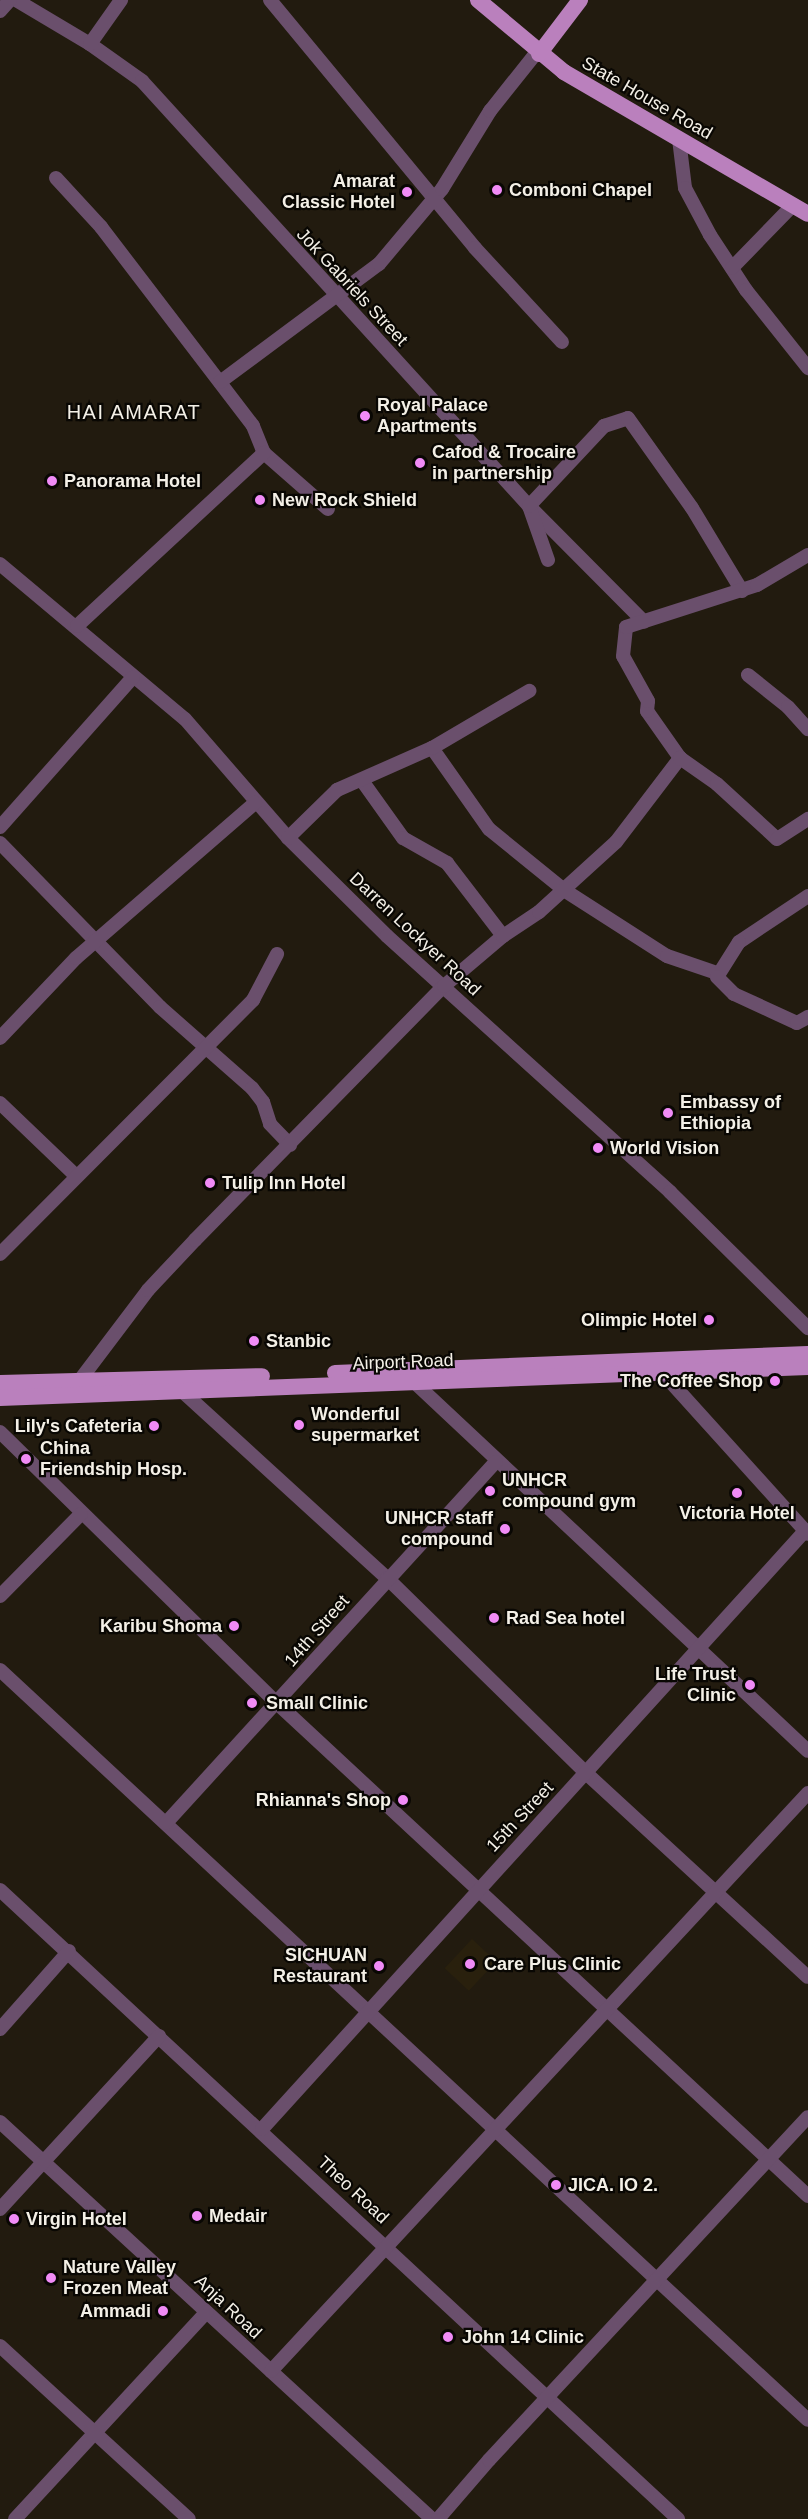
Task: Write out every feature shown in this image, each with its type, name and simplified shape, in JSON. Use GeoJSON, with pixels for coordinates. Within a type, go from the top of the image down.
{"type":"FeatureCollection","features":[{"type":"Feature","properties":{"kind":"main road","name":"State House Road"},"geometry":{"type":"LineString","coordinates":[[478,0],[538,53],[579,82],[808,214]]}},
{"type":"Feature","properties":{"kind":"main road"},"geometry":{"type":"LineString","coordinates":[[538,53],[580,0]]}},
{"type":"Feature","properties":{"kind":"main road","name":"Airport Road"},"geometry":{"type":"LineString","coordinates":[[0,1383],[80,1380],[180,1385],[412,1381],[808,1354]]}},
{"type":"Feature","properties":{"kind":"main road","name":"Airport Road"},"geometry":{"type":"LineString","coordinates":[[0,1398],[180,1385],[656,1364],[808,1367]]}},
{"type":"Feature","properties":{"kind":"street"},"geometry":{"type":"LineString","coordinates":[[0,11],[9,0]]}},
{"type":"Feature","properties":{"kind":"street","name":"Jok Gabriels Street"},"geometry":{"type":"LineString","coordinates":[[16,0],[90,44],[142,81],[305,264],[336,293],[529,506],[644,622]]}},
{"type":"Feature","properties":{"kind":"street"},"geometry":{"type":"LineString","coordinates":[[90,44],[121,0]]}},
{"type":"Feature","properties":{"kind":"street"},"geometry":{"type":"LineString","coordinates":[[270,0],[434,198],[562,342]]}},
{"type":"Feature","properties":{"kind":"street"},"geometry":{"type":"LineString","coordinates":[[220,382],[336,293],[379,264],[434,198],[471,146],[490,111],[538,53]]}},
{"type":"Feature","properties":{"kind":"street"},"geometry":{"type":"LineString","coordinates":[[679,139],[685,188],[732,268],[808,368]]}},
{"type":"Feature","properties":{"kind":"street"},"geometry":{"type":"LineString","coordinates":[[56,178],[101,227],[220,382],[253,426],[264,453],[327,509]]}},
{"type":"Feature","properties":{"kind":"street"},"geometry":{"type":"LineString","coordinates":[[732,268],[793,205]]}},
{"type":"Feature","properties":{"kind":"street"},"geometry":{"type":"LineString","coordinates":[[548,560],[530,506],[604,426],[628,418],[692,508],[742,591]]}},
{"type":"Feature","properties":{"kind":"street"},"geometry":{"type":"LineString","coordinates":[[77,626],[264,453]]}},
{"type":"Feature","properties":{"kind":"street"},"geometry":{"type":"LineString","coordinates":[[808,555],[742,591],[626,627],[623,656],[648,701],[648,711],[680,758],[717,784],[777,839],[808,819]]}},
{"type":"Feature","properties":{"kind":"street","name":"Darren Lockyer Road"},"geometry":{"type":"LineString","coordinates":[[0,564],[77,626],[185,719],[255,803],[387,936],[702,1222],[808,1328]]}},
{"type":"Feature","properties":{"kind":"street"},"geometry":{"type":"LineString","coordinates":[[748,675],[788,707],[808,729]]}},
{"type":"Feature","properties":{"kind":"street"},"geometry":{"type":"LineString","coordinates":[[0,827],[133,677]]}},
{"type":"Feature","properties":{"kind":"street"},"geometry":{"type":"LineString","coordinates":[[288,838],[337,790],[363,782],[432,748],[529,691]]}},
{"type":"Feature","properties":{"kind":"street"},"geometry":{"type":"LineString","coordinates":[[432,748],[489,829],[564,890],[667,956],[717,973]]}},
{"type":"Feature","properties":{"kind":"street"},"geometry":{"type":"LineString","coordinates":[[80,1380],[148,1290],[444,986],[503,936],[564,890],[616,842],[680,758]]}},
{"type":"Feature","properties":{"kind":"street"},"geometry":{"type":"LineString","coordinates":[[363,782],[402,838],[447,863],[503,936]]}},
{"type":"Feature","properties":{"kind":"street"},"geometry":{"type":"LineString","coordinates":[[0,1038],[95,942],[255,803]]}},
{"type":"Feature","properties":{"kind":"street"},"geometry":{"type":"LineString","coordinates":[[0,843],[78,920],[95,942],[204,1046],[252,1088],[263,1102],[270,1124],[290,1145]]}},
{"type":"Feature","properties":{"kind":"street"},"geometry":{"type":"LineString","coordinates":[[808,896],[744,937],[717,973],[718,982],[734,994],[797,1023],[808,1017]]}},
{"type":"Feature","properties":{"kind":"street"},"geometry":{"type":"LineString","coordinates":[[0,1254],[258,994],[277,954]]}},
{"type":"Feature","properties":{"kind":"street"},"geometry":{"type":"LineString","coordinates":[[0,1103],[76,1176]]}},
{"type":"Feature","properties":{"kind":"street"},"geometry":{"type":"LineString","coordinates":[[656,1364],[807,1533]]}},
{"type":"Feature","properties":{"kind":"street"},"geometry":{"type":"LineString","coordinates":[[412,1381],[496,1462],[808,1751]]}},
{"type":"Feature","properties":{"kind":"street"},"geometry":{"type":"LineString","coordinates":[[180,1385],[387,1578],[586,1773],[808,1977]]}},
{"type":"Feature","properties":{"kind":"street"},"geometry":{"type":"LineString","coordinates":[[0,1432],[81,1514],[278,1704],[477,1890],[608,2007],[808,2196]]}},
{"type":"Feature","properties":{"kind":"street","name":"14th Street"},"geometry":{"type":"LineString","coordinates":[[166,1823],[278,1704],[387,1578],[496,1462]]}},
{"type":"Feature","properties":{"kind":"street"},"geometry":{"type":"LineString","coordinates":[[0,1596],[81,1514]]}},
{"type":"Feature","properties":{"kind":"street","name":"15th Street"},"geometry":{"type":"LineString","coordinates":[[262,2129],[477,1890],[807,1533]]}},
{"type":"Feature","properties":{"kind":"street"},"geometry":{"type":"LineString","coordinates":[[0,1670],[495,2126],[808,2420]]}},
{"type":"Feature","properties":{"kind":"street"},"geometry":{"type":"LineString","coordinates":[[272,2371],[495,2126],[808,1794]]}},
{"type":"Feature","properties":{"kind":"street","name":"Theo Road"},"geometry":{"type":"LineString","coordinates":[[0,1890],[262,2129],[546,2399],[678,2519]]}},
{"type":"Feature","properties":{"kind":"street"},"geometry":{"type":"LineString","coordinates":[[0,2028],[69,1951]]}},
{"type":"Feature","properties":{"kind":"street"},"geometry":{"type":"LineString","coordinates":[[0,2209],[159,2036]]}},
{"type":"Feature","properties":{"kind":"street"},"geometry":{"type":"LineString","coordinates":[[438,2519],[546,2399],[808,2117]]}},
{"type":"Feature","properties":{"kind":"street","name":"Anja Road"},"geometry":{"type":"LineString","coordinates":[[0,2122],[432,2519]]}},
{"type":"Feature","properties":{"kind":"street"},"geometry":{"type":"LineString","coordinates":[[15,2519],[207,2312]]}},
{"type":"Feature","properties":{"kind":"street"},"geometry":{"type":"LineString","coordinates":[[0,2346],[189,2519]]}},
{"type":"Feature","properties":{"kind":"shaded area","name":"Care Plus Clinic"},"geometry":{"type":"Polygon","coordinates":[[[472,1939],[496,1962],[469,1991],[445,1968],[472,1939]]]}},
{"type":"Feature","properties":{"kind":"place","name":"Comboni Chapel"},"geometry":{"type":"Point","coordinates":[497,190]}},
{"type":"Feature","properties":{"kind":"place","name":"Amarat Classic Hotel"},"geometry":{"type":"Point","coordinates":[407,192]}},
{"type":"Feature","properties":{"kind":"place","name":"Royal Palace Apartments"},"geometry":{"type":"Point","coordinates":[365,416]}},
{"type":"Feature","properties":{"kind":"place","name":"Cafod & Trocaire in partnership"},"geometry":{"type":"Point","coordinates":[420,463]}},
{"type":"Feature","properties":{"kind":"place","name":"Panorama Hotel"},"geometry":{"type":"Point","coordinates":[52,481]}},
{"type":"Feature","properties":{"kind":"place","name":"New Rock Shield"},"geometry":{"type":"Point","coordinates":[260,500]}},
{"type":"Feature","properties":{"kind":"place","name":"Embassy of Ethiopia"},"geometry":{"type":"Point","coordinates":[668,1113]}},
{"type":"Feature","properties":{"kind":"place","name":"World Vision"},"geometry":{"type":"Point","coordinates":[598,1148]}},
{"type":"Feature","properties":{"kind":"place","name":"Tulip Inn Hotel"},"geometry":{"type":"Point","coordinates":[210,1183]}},
{"type":"Feature","properties":{"kind":"place","name":"Olimpic Hotel"},"geometry":{"type":"Point","coordinates":[709,1320]}},
{"type":"Feature","properties":{"kind":"place","name":"Stanbic"},"geometry":{"type":"Point","coordinates":[254,1341]}},
{"type":"Feature","properties":{"kind":"place","name":"The Coffee Shop"},"geometry":{"type":"Point","coordinates":[775,1381]}},
{"type":"Feature","properties":{"kind":"place","name":"Wonderful supermarket"},"geometry":{"type":"Point","coordinates":[299,1425]}},
{"type":"Feature","properties":{"kind":"place","name":"Lily's Cafeteria"},"geometry":{"type":"Point","coordinates":[154,1426]}},
{"type":"Feature","properties":{"kind":"place","name":"China Friendship Hosp."},"geometry":{"type":"Point","coordinates":[26,1459]}},
{"type":"Feature","properties":{"kind":"place","name":"UNHCR compound gym"},"geometry":{"type":"Point","coordinates":[490,1491]}},
{"type":"Feature","properties":{"kind":"place","name":"Victoria Hotel"},"geometry":{"type":"Point","coordinates":[737,1493]}},
{"type":"Feature","properties":{"kind":"place","name":"UNHCR staff compound"},"geometry":{"type":"Point","coordinates":[505,1529]}},
{"type":"Feature","properties":{"kind":"place","name":"Rad Sea hotel"},"geometry":{"type":"Point","coordinates":[494,1618]}},
{"type":"Feature","properties":{"kind":"place","name":"Karibu Shoma"},"geometry":{"type":"Point","coordinates":[234,1626]}},
{"type":"Feature","properties":{"kind":"place","name":"Life Trust Clinic"},"geometry":{"type":"Point","coordinates":[750,1685]}},
{"type":"Feature","properties":{"kind":"place","name":"Small Clinic"},"geometry":{"type":"Point","coordinates":[252,1703]}},
{"type":"Feature","properties":{"kind":"place","name":"Rhianna's Shop"},"geometry":{"type":"Point","coordinates":[403,1800]}},
{"type":"Feature","properties":{"kind":"place","name":"Care Plus Clinic"},"geometry":{"type":"Point","coordinates":[470,1964]}},
{"type":"Feature","properties":{"kind":"place","name":"SICHUAN Restaurant"},"geometry":{"type":"Point","coordinates":[379,1966]}},
{"type":"Feature","properties":{"kind":"place","name":"JICA. IO 2."},"geometry":{"type":"Point","coordinates":[556,2185]}},
{"type":"Feature","properties":{"kind":"place","name":"Medair"},"geometry":{"type":"Point","coordinates":[197,2216]}},
{"type":"Feature","properties":{"kind":"place","name":"Virgin Hotel"},"geometry":{"type":"Point","coordinates":[14,2219]}},
{"type":"Feature","properties":{"kind":"place","name":"Nature Valley Frozen Meat"},"geometry":{"type":"Point","coordinates":[51,2278]}},
{"type":"Feature","properties":{"kind":"place","name":"Ammadi"},"geometry":{"type":"Point","coordinates":[163,2311]}},
{"type":"Feature","properties":{"kind":"place","name":"John 14 Clinic"},"geometry":{"type":"Point","coordinates":[448,2337]}},
{"type":"Feature","properties":{"kind":"district","name":"HAI AMARAT"},"geometry":{"type":"Point","coordinates":[134,412]}}]}
